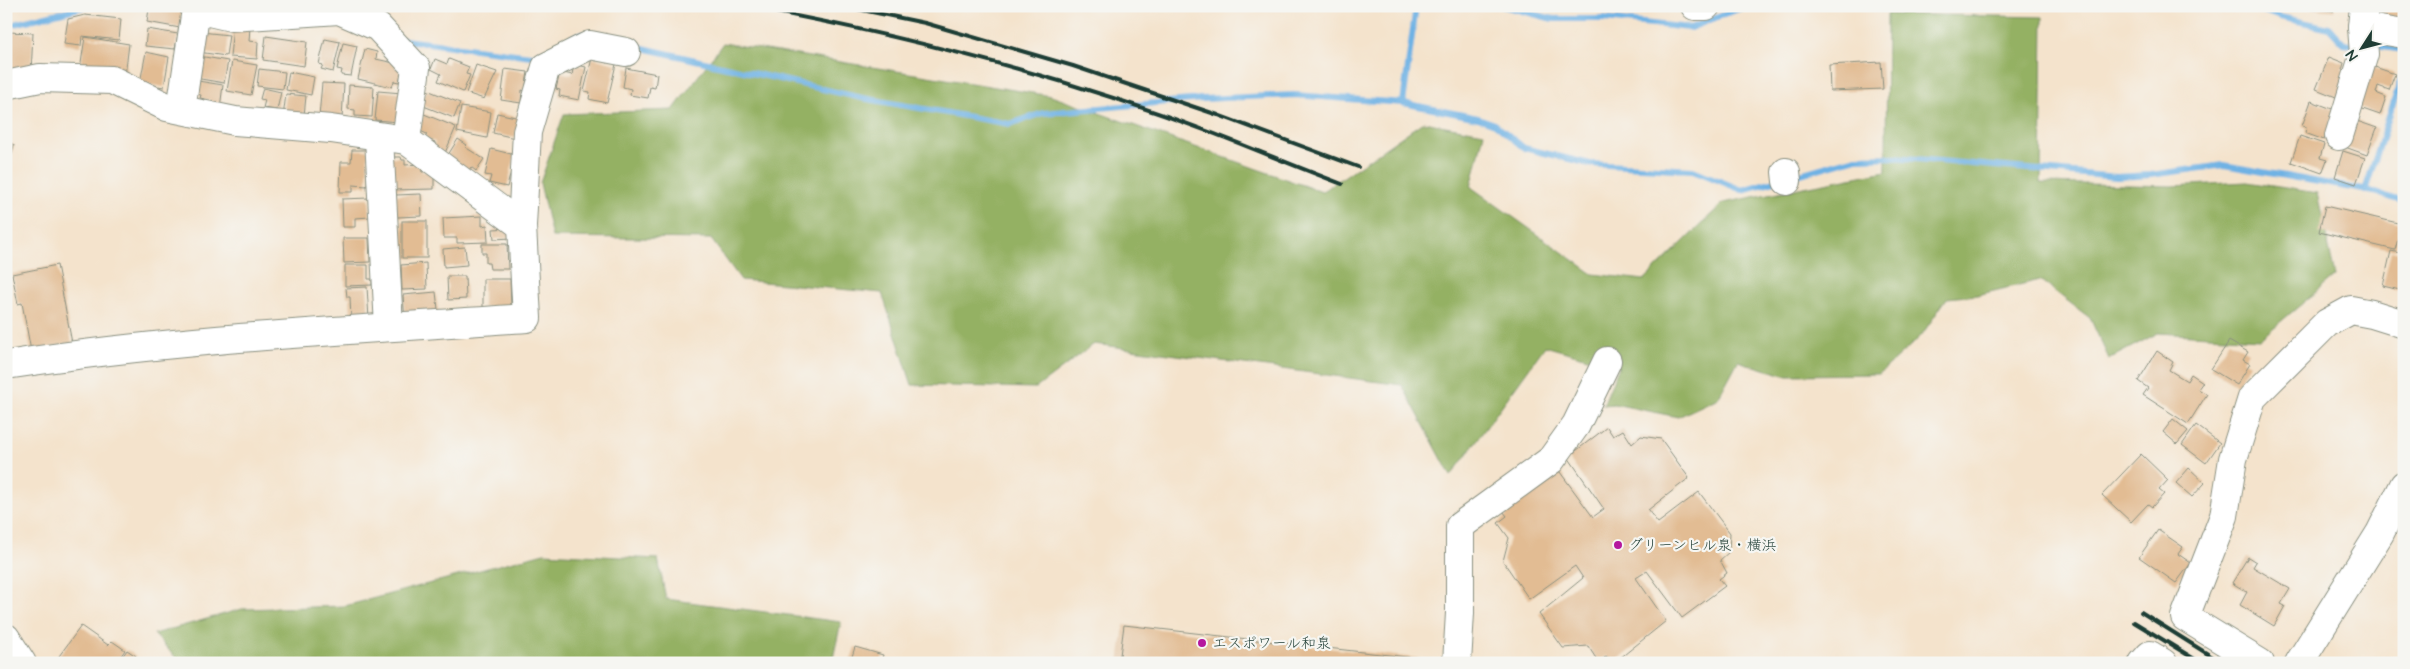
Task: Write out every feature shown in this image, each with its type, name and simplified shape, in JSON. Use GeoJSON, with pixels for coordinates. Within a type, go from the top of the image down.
{"type":"FeatureCollection","features":[{"type":"Feature","properties":{"kind":"street"},"geometry":{"type":"LineString","coordinates":[[1695,6],[1706,6]]}},
{"type":"Feature","properties":{"kind":"street"},"geometry":{"type":"LineString","coordinates":[[181,108],[196,10],[231,16],[339,10],[378,27],[416,68],[406,140]]}},
{"type":"Feature","properties":{"kind":"street"},"geometry":{"type":"LineString","coordinates":[[2339,136],[2364,54],[2363,16],[2404,34]]}},
{"type":"Feature","properties":{"kind":"street"},"geometry":{"type":"LineString","coordinates":[[6,365],[93,352],[389,327],[527,318],[522,226],[527,132],[546,67],[590,45],[626,52]]}},
{"type":"Feature","properties":{"kind":"street"},"geometry":{"type":"LineString","coordinates":[[6,85],[40,78],[112,80],[167,107],[181,108],[235,120],[406,140],[522,226]]}},
{"type":"Feature","properties":{"kind":"street"},"geometry":{"type":"LineString","coordinates":[[379,138],[389,327]]}},
{"type":"Feature","properties":{"kind":"street"},"geometry":{"type":"LineString","coordinates":[[2260,663],[2185,617],[2224,516],[2233,459],[2252,398],[2327,323],[2351,310],[2404,324]]}},
{"type":"Feature","properties":{"kind":"street"},"geometry":{"type":"LineString","coordinates":[[1457,663],[1460,613],[1460,526],[1551,460],[1576,425],[1608,361]]}},
{"type":"Feature","properties":{"kind":"street"},"geometry":{"type":"LineString","coordinates":[[2299,663],[2380,533],[2404,485]]}},
{"type":"Feature","properties":{"kind":"street"},"geometry":{"type":"LineString","coordinates":[[6,638],[22,663]]}},
{"type":"Feature","properties":{"kind":"street"},"geometry":{"type":"LineString","coordinates":[[2143,663],[2150,655],[2163,663]]}},
{"type":"Feature","properties":{"kind":"green space"},"geometry":{"type":"Polygon","coordinates":[[[1887,14],[2043,17],[2041,183],[2172,186],[2247,182],[2317,193],[2335,276],[2260,339],[2158,333],[2109,359],[2090,318],[2040,280],[1977,295],[1947,298],[1921,336],[1879,374],[1784,375],[1738,361],[1718,398],[1678,417],[1614,404],[1603,405],[1619,367],[1545,346],[1451,476],[1402,385],[1094,344],[1036,388],[912,385],[882,293],[741,280],[711,239],[552,237],[540,183],[564,114],[673,110],[723,43],[1051,96],[1322,192],[1423,122],[1484,133],[1471,187],[1593,274],[1644,280],[1723,203],[1886,171],[1887,14]]]}},
{"type":"Feature","properties":{"kind":"green space"},"geometry":{"type":"Polygon","coordinates":[[[544,553],[658,559],[666,599],[841,622],[832,663],[181,663],[154,634],[242,609],[345,606],[544,553]]]}},
{"type":"Feature","properties":{"kind":"building"},"geometry":{"type":"Polygon","coordinates":[[[2310,6],[2335,6],[2334,11],[2310,8],[2310,6]]]}},
{"type":"Feature","properties":{"kind":"building"},"geometry":{"type":"Polygon","coordinates":[[[2379,6],[2404,6],[2404,22],[2382,19],[2383,13],[2379,12],[2379,6]]]}},
{"type":"Feature","properties":{"kind":"building"},"geometry":{"type":"Polygon","coordinates":[[[169,7],[183,9],[180,28],[147,22],[149,9],[162,11],[162,8],[169,9],[169,7]]]}},
{"type":"Feature","properties":{"kind":"building"},"geometry":{"type":"Polygon","coordinates":[[[85,15],[121,19],[119,40],[82,36],[81,46],[64,44],[68,19],[85,15]]]}},
{"type":"Feature","properties":{"kind":"building"},"geometry":{"type":"Polygon","coordinates":[[[233,26],[250,27],[249,41],[258,42],[257,59],[230,57],[233,26]]]}},
{"type":"Feature","properties":{"kind":"building"},"geometry":{"type":"Polygon","coordinates":[[[147,29],[178,34],[175,49],[145,46],[147,29]]]}},
{"type":"Feature","properties":{"kind":"building"},"geometry":{"type":"Polygon","coordinates":[[[7,32],[33,33],[31,74],[6,73],[7,32]]]}},
{"type":"Feature","properties":{"kind":"building"},"geometry":{"type":"Polygon","coordinates":[[[201,32],[229,35],[226,56],[198,52],[201,32]]]}},
{"type":"Feature","properties":{"kind":"building"},"geometry":{"type":"Polygon","coordinates":[[[266,36],[307,42],[304,66],[263,60],[266,36]]]}},
{"type":"Feature","properties":{"kind":"building"},"geometry":{"type":"Polygon","coordinates":[[[85,37],[129,44],[125,76],[80,70],[85,37]]]}},
{"type":"Feature","properties":{"kind":"building"},"geometry":{"type":"Polygon","coordinates":[[[325,39],[340,42],[333,72],[321,69],[323,65],[319,64],[325,39]]]}},
{"type":"Feature","properties":{"kind":"building"},"geometry":{"type":"Polygon","coordinates":[[[343,43],[357,46],[351,76],[341,75],[342,70],[337,69],[343,43]]]}},
{"type":"Feature","properties":{"kind":"building"},"geometry":{"type":"Polygon","coordinates":[[[365,49],[377,52],[376,59],[403,65],[399,82],[394,81],[392,87],[358,79],[365,49]]]}},
{"type":"Feature","properties":{"kind":"building"},"geometry":{"type":"Polygon","coordinates":[[[146,52],[169,57],[164,87],[140,83],[146,52]]]}},
{"type":"Feature","properties":{"kind":"building"},"geometry":{"type":"Polygon","coordinates":[[[199,56],[228,61],[224,83],[195,78],[199,56]]]}},
{"type":"Feature","properties":{"kind":"building"},"geometry":{"type":"Polygon","coordinates":[[[2329,57],[2344,63],[2342,70],[2351,73],[2341,99],[2316,89],[2329,57]]]}},
{"type":"Feature","properties":{"kind":"building"},"geometry":{"type":"Polygon","coordinates":[[[592,58],[616,64],[607,103],[589,99],[590,92],[584,91],[592,58]]]}},
{"type":"Feature","properties":{"kind":"building"},"geometry":{"type":"Polygon","coordinates":[[[435,59],[447,64],[449,59],[469,67],[466,74],[470,75],[463,92],[438,81],[441,74],[431,69],[435,59]]]}},
{"type":"Feature","properties":{"kind":"building"},"geometry":{"type":"Polygon","coordinates":[[[232,61],[257,65],[251,95],[227,91],[232,61]]]}},
{"type":"Feature","properties":{"kind":"building"},"geometry":{"type":"Polygon","coordinates":[[[1881,62],[1883,89],[1830,91],[1829,65],[1881,62]]]}},
{"type":"Feature","properties":{"kind":"building"},"geometry":{"type":"Polygon","coordinates":[[[574,64],[586,67],[579,100],[559,96],[560,90],[556,89],[560,72],[572,75],[574,64]]]}},
{"type":"Feature","properties":{"kind":"building"},"geometry":{"type":"Polygon","coordinates":[[[476,65],[497,72],[484,99],[466,93],[476,65]]]}},
{"type":"Feature","properties":{"kind":"building"},"geometry":{"type":"Polygon","coordinates":[[[2372,66],[2395,74],[2389,90],[2378,86],[2376,93],[2386,97],[2380,115],[2357,107],[2372,66]]]}},
{"type":"Feature","properties":{"kind":"building"},"geometry":{"type":"Polygon","coordinates":[[[626,68],[657,74],[655,88],[650,87],[648,98],[630,95],[631,89],[623,87],[626,68]]]}},
{"type":"Feature","properties":{"kind":"building"},"geometry":{"type":"Polygon","coordinates":[[[259,69],[285,72],[283,89],[257,86],[259,69]]]}},
{"type":"Feature","properties":{"kind":"building"},"geometry":{"type":"Polygon","coordinates":[[[505,69],[528,72],[525,91],[522,90],[521,103],[501,100],[505,69]]]}},
{"type":"Feature","properties":{"kind":"building"},"geometry":{"type":"Polygon","coordinates":[[[289,72],[314,77],[311,95],[286,90],[289,72]]]}},
{"type":"Feature","properties":{"kind":"building"},"geometry":{"type":"Polygon","coordinates":[[[198,81],[223,85],[220,108],[209,106],[210,100],[200,98],[201,95],[196,94],[198,81]]]}},
{"type":"Feature","properties":{"kind":"building"},"geometry":{"type":"Polygon","coordinates":[[[322,83],[344,84],[342,119],[319,117],[322,83]]]}},
{"type":"Feature","properties":{"kind":"building"},"geometry":{"type":"Polygon","coordinates":[[[349,85],[374,87],[372,117],[355,116],[355,110],[348,109],[349,85]]]}},
{"type":"Feature","properties":{"kind":"building"},"geometry":{"type":"Polygon","coordinates":[[[263,88],[281,92],[277,110],[263,108],[265,100],[260,99],[263,88]]]}},
{"type":"Feature","properties":{"kind":"building"},"geometry":{"type":"Polygon","coordinates":[[[427,90],[460,103],[454,118],[421,105],[427,90]]]}},
{"type":"Feature","properties":{"kind":"building"},"geometry":{"type":"Polygon","coordinates":[[[378,91],[402,93],[399,122],[375,120],[378,91]]]}},
{"type":"Feature","properties":{"kind":"building"},"geometry":{"type":"Polygon","coordinates":[[[286,94],[306,96],[304,116],[283,117],[286,94]]]}},
{"type":"Feature","properties":{"kind":"building"},"geometry":{"type":"Polygon","coordinates":[[[2311,101],[2335,110],[2324,140],[2305,133],[2306,127],[2302,126],[2311,101]]]}},
{"type":"Feature","properties":{"kind":"building"},"geometry":{"type":"Polygon","coordinates":[[[461,107],[491,112],[487,138],[457,132],[461,107]]]}},
{"type":"Feature","properties":{"kind":"building"},"geometry":{"type":"Polygon","coordinates":[[[497,113],[520,118],[515,138],[493,133],[497,113]]]}},
{"type":"Feature","properties":{"kind":"building"},"geometry":{"type":"Polygon","coordinates":[[[424,114],[456,127],[445,153],[433,147],[435,142],[425,138],[427,134],[418,130],[424,114]]]}},
{"type":"Feature","properties":{"kind":"building"},"geometry":{"type":"Polygon","coordinates":[[[2354,120],[2377,128],[2367,155],[2345,147],[2354,120]]]}},
{"type":"Feature","properties":{"kind":"building"},"geometry":{"type":"Polygon","coordinates":[[[6,124],[10,124],[9,139],[6,139],[6,124]]]}},
{"type":"Feature","properties":{"kind":"building"},"geometry":{"type":"Polygon","coordinates":[[[2300,136],[2324,144],[2320,158],[2327,160],[2322,173],[2291,162],[2300,136]]]}},
{"type":"Feature","properties":{"kind":"building"},"geometry":{"type":"Polygon","coordinates":[[[458,139],[467,145],[465,147],[484,159],[476,171],[471,167],[468,172],[446,158],[458,139]]]}},
{"type":"Feature","properties":{"kind":"building"},"geometry":{"type":"Polygon","coordinates":[[[6,141],[14,145],[11,157],[6,158],[6,141]]]}},
{"type":"Feature","properties":{"kind":"building"},"geometry":{"type":"Polygon","coordinates":[[[491,149],[515,155],[507,187],[489,183],[491,176],[485,175],[491,149]]]}},
{"type":"Feature","properties":{"kind":"building"},"geometry":{"type":"Polygon","coordinates":[[[352,150],[368,150],[367,186],[353,185],[353,192],[340,192],[341,162],[351,162],[352,150]]]}},
{"type":"Feature","properties":{"kind":"building"},"geometry":{"type":"Polygon","coordinates":[[[2343,151],[2365,158],[2356,184],[2335,177],[2343,151]]]}},
{"type":"Feature","properties":{"kind":"building"},"geometry":{"type":"Polygon","coordinates":[[[391,157],[401,157],[402,160],[405,160],[405,165],[421,164],[422,172],[434,171],[434,189],[392,190],[391,157]]]}},
{"type":"Feature","properties":{"kind":"building"},"geometry":{"type":"Polygon","coordinates":[[[421,194],[422,216],[397,217],[396,195],[421,194]]]}},
{"type":"Feature","properties":{"kind":"building"},"geometry":{"type":"Polygon","coordinates":[[[369,198],[370,217],[355,218],[355,227],[343,227],[342,199],[369,198]]]}},
{"type":"Feature","properties":{"kind":"building"},"geometry":{"type":"Polygon","coordinates":[[[2325,206],[2402,224],[2395,250],[2319,232],[2325,206]]]}},
{"type":"Feature","properties":{"kind":"building"},"geometry":{"type":"Polygon","coordinates":[[[482,216],[482,226],[487,225],[488,242],[457,243],[457,238],[444,238],[443,218],[482,216]]]}},
{"type":"Feature","properties":{"kind":"building"},"geometry":{"type":"Polygon","coordinates":[[[402,221],[427,221],[427,258],[402,258],[402,221]]]}},
{"type":"Feature","properties":{"kind":"building"},"geometry":{"type":"Polygon","coordinates":[[[511,228],[512,238],[494,239],[493,229],[511,228]]]}},
{"type":"Feature","properties":{"kind":"building"},"geometry":{"type":"Polygon","coordinates":[[[343,238],[369,238],[370,262],[344,263],[343,238]]]}},
{"type":"Feature","properties":{"kind":"building"},"geometry":{"type":"Polygon","coordinates":[[[482,244],[507,244],[508,269],[490,269],[489,263],[486,263],[486,253],[482,253],[482,244]]]}},
{"type":"Feature","properties":{"kind":"building"},"geometry":{"type":"Polygon","coordinates":[[[465,247],[467,265],[444,267],[443,249],[465,247]]]}},
{"type":"Feature","properties":{"kind":"building"},"geometry":{"type":"Polygon","coordinates":[[[2391,251],[2404,254],[2404,291],[2383,286],[2391,251]]]}},
{"type":"Feature","properties":{"kind":"building"},"geometry":{"type":"Polygon","coordinates":[[[426,263],[427,289],[402,290],[401,265],[426,263]]]}},
{"type":"Feature","properties":{"kind":"building"},"geometry":{"type":"Polygon","coordinates":[[[57,265],[72,343],[31,351],[22,303],[18,304],[12,274],[57,265]]]}},
{"type":"Feature","properties":{"kind":"building"},"geometry":{"type":"Polygon","coordinates":[[[345,265],[368,265],[368,279],[372,279],[372,285],[345,286],[345,265]]]}},
{"type":"Feature","properties":{"kind":"building"},"geometry":{"type":"Polygon","coordinates":[[[447,276],[465,276],[466,299],[448,300],[447,276]]]}},
{"type":"Feature","properties":{"kind":"building"},"geometry":{"type":"Polygon","coordinates":[[[483,279],[510,279],[511,306],[483,307],[483,279]]]}},
{"type":"Feature","properties":{"kind":"building"},"geometry":{"type":"Polygon","coordinates":[[[367,287],[369,319],[351,320],[350,297],[347,297],[346,288],[367,287]]]}},
{"type":"Feature","properties":{"kind":"building"},"geometry":{"type":"Polygon","coordinates":[[[436,292],[439,318],[405,321],[403,295],[436,292]]]}},
{"type":"Feature","properties":{"kind":"building"},"geometry":{"type":"Polygon","coordinates":[[[2229,341],[2248,352],[2243,360],[2250,364],[2237,385],[2211,369],[2229,341]]]}},
{"type":"Feature","properties":{"kind":"building"},"geometry":{"type":"Polygon","coordinates":[[[2157,351],[2173,362],[2169,370],[2187,381],[2191,374],[2203,382],[2198,389],[2207,394],[2188,424],[2143,395],[2148,388],[2138,381],[2157,351]]]}},
{"type":"Feature","properties":{"kind":"building"},"geometry":{"type":"Polygon","coordinates":[[[2173,419],[2188,431],[2177,444],[2163,432],[2173,419]]]}},
{"type":"Feature","properties":{"kind":"building"},"geometry":{"type":"Polygon","coordinates":[[[2196,425],[2220,443],[2206,463],[2182,445],[2196,425]]]}},
{"type":"Feature","properties":{"kind":"building","name":"グリーンヒル泉・横浜"},"geometry":{"type":"Polygon","coordinates":[[[1607,427],[1613,436],[1623,430],[1632,444],[1641,436],[1661,439],[1689,478],[1648,510],[1658,523],[1699,492],[1730,533],[1729,552],[1720,560],[1727,573],[1719,579],[1725,586],[1682,618],[1647,571],[1636,578],[1666,621],[1614,663],[1606,656],[1599,663],[1588,646],[1563,648],[1539,614],[1583,578],[1575,566],[1529,599],[1503,561],[1509,538],[1498,523],[1507,516],[1503,511],[1557,468],[1593,517],[1604,509],[1568,457],[1607,427]]]}},
{"type":"Feature","properties":{"kind":"building"},"geometry":{"type":"Polygon","coordinates":[[[2141,454],[2168,480],[2159,490],[2164,494],[2152,507],[2148,504],[2131,522],[2102,495],[2141,454]]]}},
{"type":"Feature","properties":{"kind":"building"},"geometry":{"type":"Polygon","coordinates":[[[2189,468],[2205,483],[2192,497],[2176,483],[2189,468]]]}},
{"type":"Feature","properties":{"kind":"building"},"geometry":{"type":"Polygon","coordinates":[[[2158,530],[2183,547],[2178,554],[2191,563],[2176,583],[2139,557],[2158,530]]]}},
{"type":"Feature","properties":{"kind":"building"},"geometry":{"type":"Polygon","coordinates":[[[2248,557],[2256,562],[2253,567],[2290,589],[2281,604],[2285,606],[2274,626],[2240,605],[2247,592],[2232,583],[2248,557]]]}},
{"type":"Feature","properties":{"kind":"building","name":"エスポワール和泉"},"geometry":{"type":"Polygon","coordinates":[[[1124,625],[1442,661],[1442,663],[1119,663],[1124,625]]]}},
{"type":"Feature","properties":{"kind":"building"},"geometry":{"type":"Polygon","coordinates":[[[81,626],[108,645],[112,641],[125,650],[116,663],[54,663],[81,626]]]}},
{"type":"Feature","properties":{"kind":"building"},"geometry":{"type":"Polygon","coordinates":[[[855,647],[883,655],[881,663],[850,663],[855,647]]]}},
{"type":"Feature","properties":{"kind":"building"},"geometry":{"type":"Polygon","coordinates":[[[127,650],[136,656],[132,663],[118,663],[127,650]]]}},
{"type":"Feature","properties":{"kind":"waterway"},"geometry":{"type":"LineString","coordinates":[[6,26],[87,6]]}},
{"type":"Feature","properties":{"kind":"waterway"},"geometry":{"type":"LineString","coordinates":[[1416,6],[1403,103],[1478,118],[1495,124],[1524,148],[1590,164],[1693,170],[1742,190],[1781,179]]}},
{"type":"Feature","properties":{"kind":"waterway"},"geometry":{"type":"LineString","coordinates":[[1503,6],[1553,19],[1604,19],[1690,28],[1746,6]]}},
{"type":"Feature","properties":{"kind":"waterway"},"geometry":{"type":"LineString","coordinates":[[2250,6],[2280,17],[2329,28],[2344,44],[2356,46]]}},
{"type":"Feature","properties":{"kind":"waterway"},"geometry":{"type":"LineString","coordinates":[[559,45],[580,34],[589,36]]}},
{"type":"Feature","properties":{"kind":"waterway"},"geometry":{"type":"LineString","coordinates":[[404,40],[539,57],[544,54]]}},
{"type":"Feature","properties":{"kind":"waterway"},"geometry":{"type":"LineString","coordinates":[[630,45],[862,98],[1010,124],[1043,113],[1202,99],[1294,95],[1403,103]]}},
{"type":"Feature","properties":{"kind":"waterway"},"geometry":{"type":"LineString","coordinates":[[2368,45],[2404,50]]}},
{"type":"Feature","properties":{"kind":"waterway"},"geometry":{"type":"LineString","coordinates":[[2365,191],[2404,70]]}},
{"type":"Feature","properties":{"kind":"waterway"},"geometry":{"type":"LineString","coordinates":[[1793,176],[1856,158],[1894,157],[2117,177],[2150,175],[2224,165],[2374,192],[2404,202]]}},
{"type":"Feature","properties":{"kind":"railway"},"geometry":{"type":"LineString","coordinates":[[744,6],[864,30],[982,59],[1041,76],[1158,113],[1342,184]]}},
{"type":"Feature","properties":{"kind":"railway"},"geometry":{"type":"LineString","coordinates":[[843,6],[925,23],[1073,66],[1218,115],[1358,167]]}},
{"type":"Feature","properties":{"kind":"railway"},"geometry":{"type":"LineString","coordinates":[[2141,612],[2222,663]]}},
{"type":"Feature","properties":{"kind":"railway"},"geometry":{"type":"LineString","coordinates":[[2134,622],[2201,663]]}},
{"type":"Feature","properties":{"kind":"place","name":"グリーンヒル泉・横浜"},"geometry":{"type":"Point","coordinates":[1618,545]}},
{"type":"Feature","properties":{"kind":"place","name":"エスポワール和泉"},"geometry":{"type":"Point","coordinates":[1202,643]}}]}
